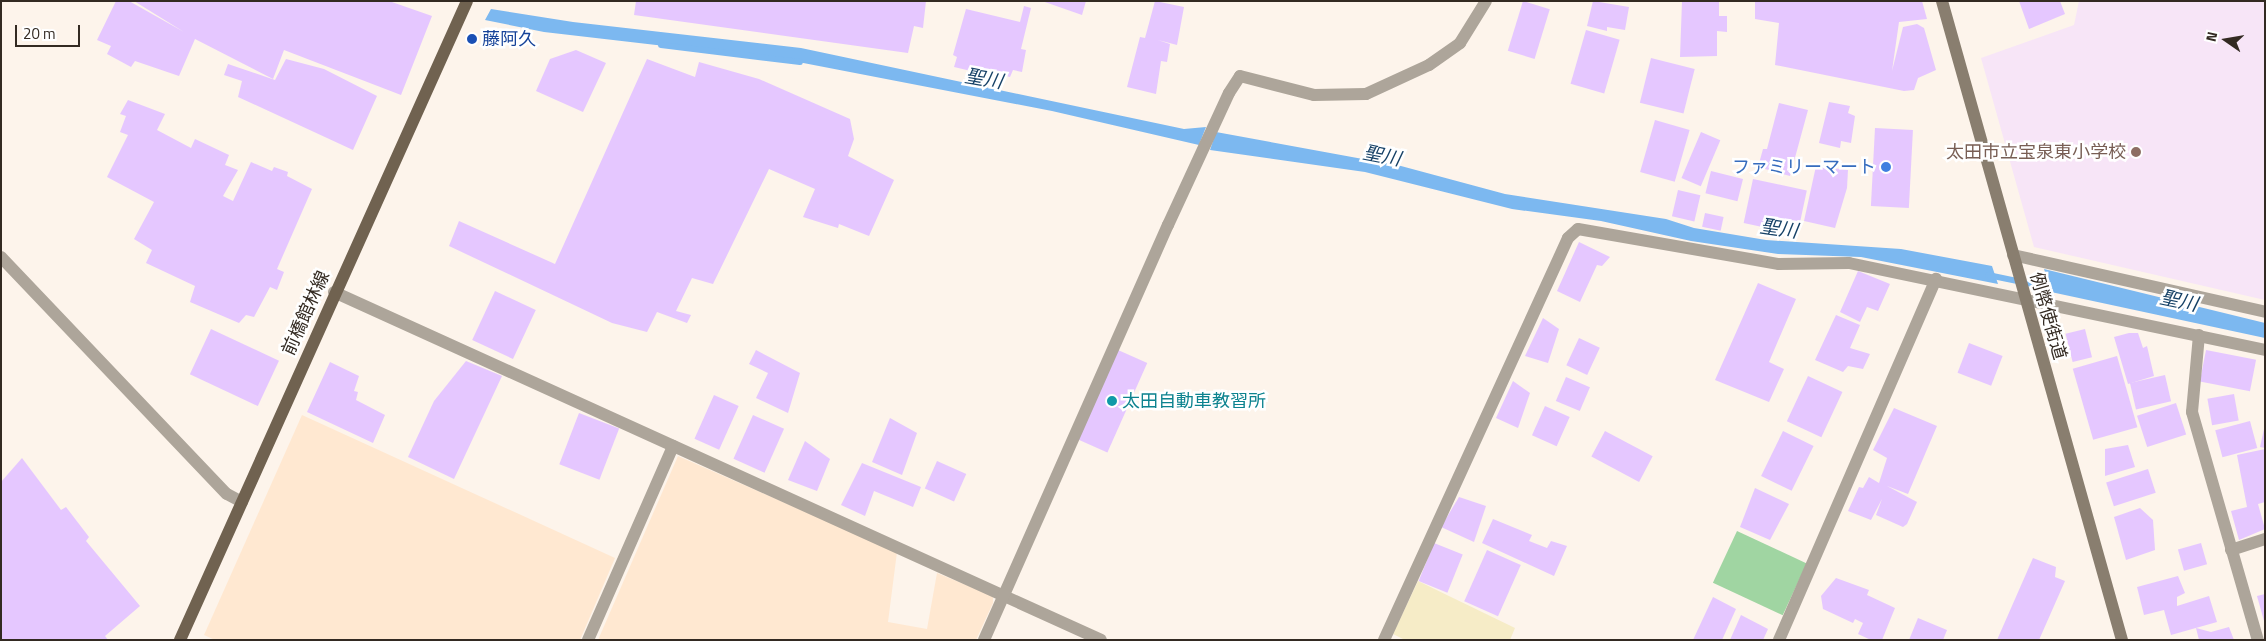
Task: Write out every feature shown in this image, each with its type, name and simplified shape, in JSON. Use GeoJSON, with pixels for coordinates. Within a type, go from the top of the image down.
{"type":"FeatureCollection","features":[{"type":"Feature","properties":{"kind":"main road","name":"前橋館林線"},"geometry":{"type":"LineString","coordinates":[[180,640],[334,292],[467,1]]}},
{"type":"Feature","properties":{"kind":"main road","name":"例幣使街道"},"geometry":{"type":"LineString","coordinates":[[1942,1],[2122,640]]}},
{"type":"Feature","properties":{"kind":"street"},"geometry":{"type":"LineString","coordinates":[[984,640],[1203,149],[1240,76],[1314,95],[1366,94],[1400,81],[1460,43],[1486,1]]}},
{"type":"Feature","properties":{"kind":"street"},"geometry":{"type":"LineString","coordinates":[[1384,640],[1568,238],[1578,229],[1778,264],[1849,263],[2025,296],[2265,350]]}},
{"type":"Feature","properties":{"kind":"street"},"geometry":{"type":"LineString","coordinates":[[2,258],[228,494],[242,502]]}},
{"type":"Feature","properties":{"kind":"street"},"geometry":{"type":"LineString","coordinates":[[2014,260],[2265,312]]}},
{"type":"Feature","properties":{"kind":"street"},"geometry":{"type":"LineString","coordinates":[[1779,640],[1936,279]]}},
{"type":"Feature","properties":{"kind":"street"},"geometry":{"type":"LineString","coordinates":[[334,292],[1101,640]]}},
{"type":"Feature","properties":{"kind":"street"},"geometry":{"type":"LineString","coordinates":[[2199,335],[2192,412],[2258,640]]}},
{"type":"Feature","properties":{"kind":"street"},"geometry":{"type":"LineString","coordinates":[[588,640],[673,446]]}},
{"type":"Feature","properties":{"kind":"street"},"geometry":{"type":"LineString","coordinates":[[2231,550],[2265,539]]}},
{"type":"Feature","properties":{"kind":"shaded area","name":"太田市立宝泉東小学校"},"geometry":{"type":"Polygon","coordinates":[[[2079,1],[2265,1],[2265,300],[2034,247],[1981,58],[2074,25],[2079,1]]]}},
{"type":"Feature","properties":{"kind":"shaded area"},"geometry":{"type":"Polygon","coordinates":[[[302,415],[615,558],[580,640],[215,640],[204,635],[302,415]]]}},
{"type":"Feature","properties":{"kind":"shaded area"},"geometry":{"type":"Polygon","coordinates":[[[678,456],[897,552],[888,622],[927,629],[937,573],[993,596],[993,603],[976,640],[598,640],[678,456]]]}},
{"type":"Feature","properties":{"kind":"green space"},"geometry":{"type":"Polygon","coordinates":[[[1737,531],[1807,564],[1783,615],[1713,583],[1737,531]]]}},
{"type":"Feature","properties":{"kind":"sand"},"geometry":{"type":"Polygon","coordinates":[[[1418,581],[1515,628],[1510,640],[1405,640],[1393,634],[1418,581]]]}},
{"type":"Feature","properties":{"kind":"water"},"geometry":{"type":"Polygon","coordinates":[[[491,9],[573,22],[801,48],[1184,129],[1206,127],[1199,145],[1052,111],[793,61],[544,32],[485,20],[491,9]]]}},
{"type":"Feature","properties":{"kind":"water"},"geometry":{"type":"Polygon","coordinates":[[[1216,132],[1401,166],[1505,194],[1666,219],[1694,228],[1766,240],[1901,249],[1992,266],[1998,284],[1861,257],[1778,254],[1691,241],[1601,221],[1512,209],[1365,172],[1210,150],[1216,132]]]}},
{"type":"Feature","properties":{"kind":"water"},"geometry":{"type":"Polygon","coordinates":[[[2044,269],[2265,323],[2265,338],[2051,292],[2044,269]]]}},
{"type":"Feature","properties":{"kind":"building"},"geometry":{"type":"Polygon","coordinates":[[[116,1],[129,1],[184,32],[134,1],[389,1],[432,16],[401,95],[284,50],[273,79],[195,39],[179,76],[135,61],[131,67],[107,54],[111,46],[97,40],[116,1]]]}},
{"type":"Feature","properties":{"kind":"building"},"geometry":{"type":"Polygon","coordinates":[[[636,1],[926,1],[923,28],[914,26],[908,53],[634,15],[636,1]]]}},
{"type":"Feature","properties":{"kind":"building"},"geometry":{"type":"Polygon","coordinates":[[[1042,1],[1086,1],[1082,15],[1042,1]]]}},
{"type":"Feature","properties":{"kind":"building"},"geometry":{"type":"Polygon","coordinates":[[[1155,1],[1184,7],[1177,45],[1158,40],[1170,44],[1167,62],[1161,61],[1156,94],[1127,87],[1140,37],[1145,38],[1155,1]]]}},
{"type":"Feature","properties":{"kind":"building"},"geometry":{"type":"Polygon","coordinates":[[[1523,1],[1550,9],[1535,59],[1508,51],[1523,1]]]}},
{"type":"Feature","properties":{"kind":"building"},"geometry":{"type":"Polygon","coordinates":[[[1593,1],[1629,7],[1625,30],[1607,27],[1607,31],[1587,26],[1593,1]]]}},
{"type":"Feature","properties":{"kind":"building"},"geometry":{"type":"Polygon","coordinates":[[[1682,1],[1719,1],[1719,16],[1727,16],[1727,32],[1717,31],[1717,56],[1680,57],[1682,1]]]}},
{"type":"Feature","properties":{"kind":"building"},"geometry":{"type":"Polygon","coordinates":[[[1755,1],[1922,1],[1927,19],[1899,22],[1892,71],[1903,27],[1917,24],[1924,28],[1936,70],[1918,78],[1914,90],[1904,91],[1775,65],[1779,23],[1755,19],[1755,1]]]}},
{"type":"Feature","properties":{"kind":"building"},"geometry":{"type":"Polygon","coordinates":[[[2019,1],[2060,1],[2065,14],[2029,29],[2019,1]]]}},
{"type":"Feature","properties":{"kind":"building"},"geometry":{"type":"Polygon","coordinates":[[[1024,6],[1031,8],[1021,49],[1026,50],[1022,72],[1013,70],[1010,77],[973,68],[971,71],[954,67],[957,57],[953,55],[966,9],[1020,22],[1024,6]]]}},
{"type":"Feature","properties":{"kind":"building"},"geometry":{"type":"Polygon","coordinates":[[[1586,30],[1620,40],[1604,93],[1571,84],[1586,30]]]}},
{"type":"Feature","properties":{"kind":"building"},"geometry":{"type":"Polygon","coordinates":[[[576,50],[606,63],[583,112],[536,91],[550,59],[576,50]]]}},
{"type":"Feature","properties":{"kind":"building"},"geometry":{"type":"Polygon","coordinates":[[[1651,58],[1695,69],[1684,114],[1640,103],[1651,58]]]}},
{"type":"Feature","properties":{"kind":"building"},"geometry":{"type":"Polygon","coordinates":[[[286,59],[324,69],[377,96],[353,150],[238,97],[242,81],[224,75],[228,64],[275,80],[286,59]]]}},
{"type":"Feature","properties":{"kind":"building"},"geometry":{"type":"Polygon","coordinates":[[[647,59],[695,77],[699,62],[759,79],[850,119],[854,139],[848,156],[894,180],[869,236],[839,224],[838,228],[803,217],[815,189],[769,169],[713,284],[692,278],[676,311],[691,315],[687,323],[657,312],[647,332],[612,323],[449,246],[459,221],[555,264],[647,59]]]}},
{"type":"Feature","properties":{"kind":"building"},"geometry":{"type":"Polygon","coordinates":[[[128,100],[165,114],[157,130],[191,148],[195,139],[229,155],[225,165],[238,170],[223,196],[233,201],[251,162],[272,171],[274,167],[288,172],[287,176],[312,189],[277,269],[284,272],[277,290],[270,287],[254,317],[246,315],[239,323],[190,302],[195,286],[146,263],[152,250],[134,239],[154,202],[107,177],[128,135],[120,132],[126,116],[120,114],[128,100]]]}},
{"type":"Feature","properties":{"kind":"building"},"geometry":{"type":"Polygon","coordinates":[[[1829,102],[1850,106],[1848,113],[1855,116],[1851,143],[1841,141],[1840,148],[1819,143],[1829,102]]]}},
{"type":"Feature","properties":{"kind":"building"},"geometry":{"type":"Polygon","coordinates":[[[1779,103],[1808,110],[1790,176],[1758,167],[1763,149],[1767,149],[1779,103]]]}},
{"type":"Feature","properties":{"kind":"building"},"geometry":{"type":"Polygon","coordinates":[[[1655,120],[1690,130],[1675,182],[1640,172],[1655,120]]]}},
{"type":"Feature","properties":{"kind":"building","name":"ファミリーマート"},"geometry":{"type":"Polygon","coordinates":[[[1875,128],[1913,130],[1909,208],[1871,206],[1875,128]]]}},
{"type":"Feature","properties":{"kind":"building"},"geometry":{"type":"Polygon","coordinates":[[[1701,132],[1720,140],[1701,186],[1681,178],[1701,132]]]}},
{"type":"Feature","properties":{"kind":"building"},"geometry":{"type":"Polygon","coordinates":[[[1816,166],[1848,170],[1847,188],[1835,228],[1804,221],[1816,166]]]}},
{"type":"Feature","properties":{"kind":"building"},"geometry":{"type":"Polygon","coordinates":[[[1711,171],[1743,179],[1737,201],[1705,193],[1711,171]]]}},
{"type":"Feature","properties":{"kind":"building"},"geometry":{"type":"Polygon","coordinates":[[[1753,179],[1807,190],[1797,234],[1744,223],[1753,179]]]}},
{"type":"Feature","properties":{"kind":"building"},"geometry":{"type":"Polygon","coordinates":[[[1678,190],[1700,195],[1694,221],[1672,216],[1678,190]]]}},
{"type":"Feature","properties":{"kind":"building"},"geometry":{"type":"Polygon","coordinates":[[[1705,213],[1724,217],[1721,231],[1702,227],[1705,213]]]}},
{"type":"Feature","properties":{"kind":"building"},"geometry":{"type":"Polygon","coordinates":[[[1579,242],[1610,257],[1602,266],[1597,265],[1580,302],[1557,291],[1579,242]]]}},
{"type":"Feature","properties":{"kind":"building"},"geometry":{"type":"Polygon","coordinates":[[[1858,271],[1890,284],[1878,311],[1867,307],[1860,322],[1840,312],[1858,271]]]}},
{"type":"Feature","properties":{"kind":"building"},"geometry":{"type":"Polygon","coordinates":[[[1758,283],[1796,299],[1769,362],[1784,369],[1769,402],[1715,380],[1758,283]]]}},
{"type":"Feature","properties":{"kind":"building"},"geometry":{"type":"Polygon","coordinates":[[[495,291],[536,310],[513,359],[472,340],[495,291]]]}},
{"type":"Feature","properties":{"kind":"building"},"geometry":{"type":"Polygon","coordinates":[[[1836,315],[1860,325],[1850,348],[1870,354],[1863,369],[1848,366],[1843,372],[1815,360],[1836,315]]]}},
{"type":"Feature","properties":{"kind":"building"},"geometry":{"type":"Polygon","coordinates":[[[1543,318],[1559,329],[1548,363],[1525,356],[1543,318]]]}},
{"type":"Feature","properties":{"kind":"building"},"geometry":{"type":"Polygon","coordinates":[[[211,329],[279,361],[258,406],[190,374],[211,329]]]}},
{"type":"Feature","properties":{"kind":"building"},"geometry":{"type":"Polygon","coordinates":[[[2085,329],[2092,357],[2073,362],[2066,334],[2085,329]]]}},
{"type":"Feature","properties":{"kind":"building"},"geometry":{"type":"Polygon","coordinates":[[[2138,333],[2143,348],[2147,346],[2154,376],[2128,384],[2114,337],[2138,333]]]}},
{"type":"Feature","properties":{"kind":"building"},"geometry":{"type":"Polygon","coordinates":[[[1579,338],[1600,348],[1587,375],[1566,365],[1579,338]]]}},
{"type":"Feature","properties":{"kind":"building"},"geometry":{"type":"Polygon","coordinates":[[[1969,343],[2003,356],[1991,386],[1958,373],[1969,343]]]}},
{"type":"Feature","properties":{"kind":"building"},"geometry":{"type":"Polygon","coordinates":[[[756,350],[800,373],[788,413],[756,398],[768,373],[749,364],[756,350]]]}},
{"type":"Feature","properties":{"kind":"building","name":"太田自動車教習所"},"geometry":{"type":"Polygon","coordinates":[[[1118,350],[1147,363],[1107,453],[1078,440],[1118,350]]]}},
{"type":"Feature","properties":{"kind":"building"},"geometry":{"type":"Polygon","coordinates":[[[2206,350],[2256,360],[2250,391],[2200,381],[2206,350]]]}},
{"type":"Feature","properties":{"kind":"building"},"geometry":{"type":"Polygon","coordinates":[[[2117,356],[2137,427],[2093,440],[2073,369],[2117,356]]]}},
{"type":"Feature","properties":{"kind":"building"},"geometry":{"type":"Polygon","coordinates":[[[466,361],[502,376],[454,479],[408,457],[434,401],[466,361]]]}},
{"type":"Feature","properties":{"kind":"building"},"geometry":{"type":"Polygon","coordinates":[[[330,362],[359,376],[354,391],[358,392],[356,400],[385,415],[373,443],[307,412],[330,362]]]}},
{"type":"Feature","properties":{"kind":"building"},"geometry":{"type":"Polygon","coordinates":[[[2165,375],[2171,401],[2136,409],[2130,383],[2165,375]]]}},
{"type":"Feature","properties":{"kind":"building"},"geometry":{"type":"Polygon","coordinates":[[[1808,376],[1842,392],[1821,437],[1787,421],[1808,376]]]}},
{"type":"Feature","properties":{"kind":"building"},"geometry":{"type":"Polygon","coordinates":[[[1566,377],[1590,387],[1580,411],[1556,401],[1566,377]]]}},
{"type":"Feature","properties":{"kind":"building"},"geometry":{"type":"Polygon","coordinates":[[[1513,381],[1530,393],[1518,428],[1496,418],[1513,381]]]}},
{"type":"Feature","properties":{"kind":"building"},"geometry":{"type":"Polygon","coordinates":[[[2234,394],[2239,421],[2212,425],[2207,399],[2234,394]]]}},
{"type":"Feature","properties":{"kind":"building"},"geometry":{"type":"Polygon","coordinates":[[[714,395],[739,406],[719,450],[694,439],[714,395]]]}},
{"type":"Feature","properties":{"kind":"building"},"geometry":{"type":"Polygon","coordinates":[[[2176,403],[2186,434],[2147,447],[2137,416],[2176,403]]]}},
{"type":"Feature","properties":{"kind":"building"},"geometry":{"type":"Polygon","coordinates":[[[1545,406],[1570,417],[1557,446],[1532,435],[1545,406]]]}},
{"type":"Feature","properties":{"kind":"building"},"geometry":{"type":"Polygon","coordinates":[[[1894,408],[1937,426],[1908,494],[1887,486],[1917,502],[1907,524],[1903,527],[1876,515],[1882,499],[1871,520],[1848,511],[1859,487],[1863,488],[1869,477],[1879,483],[1887,458],[1873,450],[1894,408]]]}},
{"type":"Feature","properties":{"kind":"building"},"geometry":{"type":"Polygon","coordinates":[[[579,413],[619,428],[599,480],[559,464],[579,413]]]}},
{"type":"Feature","properties":{"kind":"building"},"geometry":{"type":"Polygon","coordinates":[[[753,415],[784,429],[765,473],[733,459],[753,415]]]}},
{"type":"Feature","properties":{"kind":"building"},"geometry":{"type":"Polygon","coordinates":[[[890,418],[917,433],[902,475],[872,462],[890,418]]]}},
{"type":"Feature","properties":{"kind":"building"},"geometry":{"type":"Polygon","coordinates":[[[2250,421],[2257,448],[2222,457],[2215,430],[2250,421]]]}},
{"type":"Feature","properties":{"kind":"building"},"geometry":{"type":"Polygon","coordinates":[[[2265,429],[2265,448],[2260,447],[2265,429]]]}},
{"type":"Feature","properties":{"kind":"building"},"geometry":{"type":"Polygon","coordinates":[[[1605,431],[1653,456],[1639,482],[1591,457],[1605,431]]]}},
{"type":"Feature","properties":{"kind":"building"},"geometry":{"type":"Polygon","coordinates":[[[1783,431],[1814,446],[1792,491],[1761,476],[1783,431]]]}},
{"type":"Feature","properties":{"kind":"building"},"geometry":{"type":"Polygon","coordinates":[[[805,441],[830,459],[817,491],[788,480],[805,441]]]}},
{"type":"Feature","properties":{"kind":"building"},"geometry":{"type":"Polygon","coordinates":[[[2128,445],[2135,467],[2105,476],[2105,449],[2128,445]]]}},
{"type":"Feature","properties":{"kind":"building"},"geometry":{"type":"Polygon","coordinates":[[[2265,449],[2265,502],[2258,504],[2265,529],[2239,540],[2231,511],[2247,507],[2237,455],[2265,449]]]}},
{"type":"Feature","properties":{"kind":"building"},"geometry":{"type":"Polygon","coordinates":[[[22,458],[61,510],[66,507],[89,537],[86,541],[140,606],[105,636],[108,640],[1,640],[1,482],[22,458]]]}},
{"type":"Feature","properties":{"kind":"building"},"geometry":{"type":"Polygon","coordinates":[[[937,461],[966,474],[954,501],[925,488],[937,461]]]}},
{"type":"Feature","properties":{"kind":"building"},"geometry":{"type":"Polygon","coordinates":[[[862,463],[921,487],[913,507],[874,491],[865,516],[841,505],[862,463]]]}},
{"type":"Feature","properties":{"kind":"building"},"geometry":{"type":"Polygon","coordinates":[[[2148,469],[2156,493],[2114,506],[2106,483],[2148,469]]]}},
{"type":"Feature","properties":{"kind":"building"},"geometry":{"type":"Polygon","coordinates":[[[1755,488],[1789,504],[1770,540],[1740,527],[1755,488]]]}},
{"type":"Feature","properties":{"kind":"building"},"geometry":{"type":"Polygon","coordinates":[[[1459,497],[1486,506],[1474,542],[1441,527],[1459,497]]]}},
{"type":"Feature","properties":{"kind":"building"},"geometry":{"type":"Polygon","coordinates":[[[2140,508],[2153,520],[2155,550],[2126,560],[2114,517],[2140,508]]]}},
{"type":"Feature","properties":{"kind":"building"},"geometry":{"type":"Polygon","coordinates":[[[1493,519],[1532,535],[1529,541],[1547,548],[1551,541],[1567,546],[1554,576],[1482,543],[1493,519]]]}},
{"type":"Feature","properties":{"kind":"building"},"geometry":{"type":"Polygon","coordinates":[[[1434,543],[1463,555],[1447,593],[1419,581],[1434,543]]]}},
{"type":"Feature","properties":{"kind":"building"},"geometry":{"type":"Polygon","coordinates":[[[2201,543],[2207,564],[2184,571],[2178,550],[2201,543]]]}},
{"type":"Feature","properties":{"kind":"building"},"geometry":{"type":"Polygon","coordinates":[[[1487,550],[1521,565],[1498,616],[1464,601],[1487,550]]]}},
{"type":"Feature","properties":{"kind":"building"},"geometry":{"type":"Polygon","coordinates":[[[2033,558],[2056,567],[2055,577],[2065,581],[2039,640],[1997,640],[2033,558]]]}},
{"type":"Feature","properties":{"kind":"building"},"geometry":{"type":"Polygon","coordinates":[[[2178,576],[2185,593],[2177,597],[2177,606],[2209,596],[2217,622],[2171,635],[2164,610],[2144,615],[2137,587],[2178,576]]]}},
{"type":"Feature","properties":{"kind":"building"},"geometry":{"type":"Polygon","coordinates":[[[1836,578],[1869,590],[1867,595],[1895,608],[1882,640],[1871,640],[1858,634],[1863,623],[1855,619],[1853,623],[1823,609],[1821,596],[1836,578]]]}},
{"type":"Feature","properties":{"kind":"building"},"geometry":{"type":"Polygon","coordinates":[[[2265,594],[2265,621],[2264,621],[2257,596],[2265,594]]]}},
{"type":"Feature","properties":{"kind":"building"},"geometry":{"type":"Polygon","coordinates":[[[1713,597],[1736,609],[1722,640],[1693,640],[1713,597]]]}},
{"type":"Feature","properties":{"kind":"building"},"geometry":{"type":"Polygon","coordinates":[[[1741,615],[1768,629],[1763,640],[1730,640],[1741,615]]]}},
{"type":"Feature","properties":{"kind":"building"},"geometry":{"type":"Polygon","coordinates":[[[1918,618],[1947,630],[1943,640],[1909,640],[1918,618]]]}},
{"type":"Feature","properties":{"kind":"building"},"geometry":{"type":"Polygon","coordinates":[[[2229,627],[2234,640],[2199,640],[2196,628],[2211,632],[2229,627]]]}},
{"type":"Feature","properties":{"kind":"waterway","name":"聖川"},"geometry":{"type":"LineString","coordinates":[[661,45],[800,62]]}},
{"type":"Feature","properties":{"kind":"waterway","name":"聖川"},"geometry":{"type":"LineString","coordinates":[[1988,275],[2056,289]]}},
{"type":"Feature","properties":{"kind":"place","name":"藤阿久"},"geometry":{"type":"Point","coordinates":[472,39]}},
{"type":"Feature","properties":{"kind":"place","name":"太田市立宝泉東小学校"},"geometry":{"type":"Point","coordinates":[2136,152]}},
{"type":"Feature","properties":{"kind":"place","name":"ファミリーマート"},"geometry":{"type":"Point","coordinates":[1886,167]}},
{"type":"Feature","properties":{"kind":"place","name":"太田自動車教習所"},"geometry":{"type":"Point","coordinates":[1112,401]}}]}
